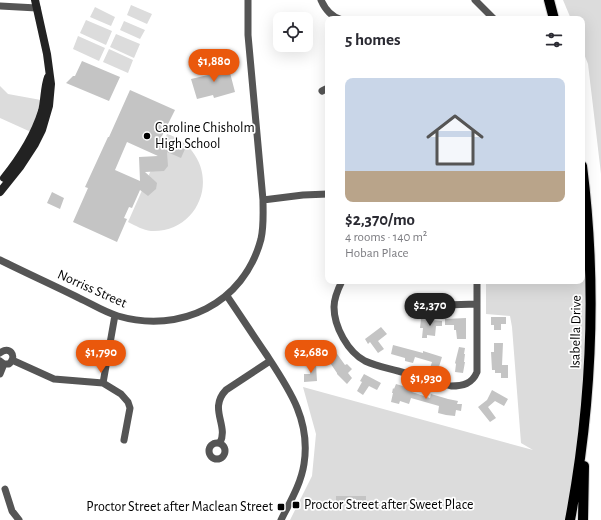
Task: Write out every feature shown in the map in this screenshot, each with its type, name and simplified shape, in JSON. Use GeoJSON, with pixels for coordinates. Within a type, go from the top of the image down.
{"type":"FeatureCollection","features":[{"type":"Feature","properties":{"kind":"main road"},"geometry":{"type":"LineString","coordinates":[[549,0],[553,16]]}},
{"type":"Feature","properties":{"kind":"main road","name":"Isabella Drive"},"geometry":{"type":"LineString","coordinates":[[583,520],[585,426],[591,324],[588,223],[585,192]]}},
{"type":"Feature","properties":{"kind":"main road","name":"Isabella Drive"},"geometry":{"type":"LineString","coordinates":[[570,520],[585,426]]}},
{"type":"Feature","properties":{"kind":"street","name":"Norriss Street"},"geometry":{"type":"LineString","coordinates":[[0,260],[115,316],[146,321],[176,319],[190,316],[216,304],[227,296],[244,276],[256,254],[261,238],[263,222],[263,200],[248,35],[248,0]]}},
{"type":"Feature","properties":{"kind":"street"},"geometry":{"type":"LineString","coordinates":[[321,0],[329,13],[334,16]]}},
{"type":"Feature","properties":{"kind":"street"},"geometry":{"type":"LineString","coordinates":[[474,0],[491,16]]}},
{"type":"Feature","properties":{"kind":"street"},"geometry":{"type":"LineString","coordinates":[[0,6],[36,4],[47,54],[51,84],[48,112],[42,130],[28,156],[0,192]]}},
{"type":"Feature","properties":{"kind":"street"},"geometry":{"type":"LineString","coordinates":[[0,183],[20,157],[34,133],[42,110],[49,72]]}},
{"type":"Feature","properties":{"kind":"street"},"geometry":{"type":"LineString","coordinates":[[263,200],[303,195],[325,194]]}},
{"type":"Feature","properties":{"kind":"street"},"geometry":{"type":"LineString","coordinates":[[341,284],[335,297],[335,318],[341,333],[353,352],[375,365],[451,386],[466,384],[472,380],[477,372],[477,284]]}},
{"type":"Feature","properties":{"kind":"street"},"geometry":{"type":"LineString","coordinates":[[227,296],[287,386],[296,403],[304,429],[306,447],[300,481],[281,520]]}},
{"type":"Feature","properties":{"kind":"street"},"geometry":{"type":"LineString","coordinates":[[421,299],[445,305],[477,304]]}},
{"type":"Feature","properties":{"kind":"street"},"geometry":{"type":"LineString","coordinates":[[103,384],[115,316]]}},
{"type":"Feature","properties":{"kind":"street"},"geometry":{"type":"LineString","coordinates":[[0,353],[4,350],[9,351],[13,355],[9,364],[2,362],[0,374]]}},
{"type":"Feature","properties":{"kind":"street"},"geometry":{"type":"LineString","coordinates":[[12,360],[54,379],[103,384],[121,394],[128,402],[130,408],[124,440]]}},
{"type":"Feature","properties":{"kind":"street"},"geometry":{"type":"LineString","coordinates":[[220,443],[222,434],[218,402],[221,396],[226,390],[270,360]]}},
{"type":"Feature","properties":{"kind":"street"},"geometry":{"type":"LineString","coordinates":[[5,489],[12,511],[19,520]]}},
{"type":"Feature","properties":{"kind":"shaded area"},"geometry":{"type":"Polygon","coordinates":[[[563,0],[601,0],[601,174],[588,64],[585,56],[585,16],[570,16],[563,0]]]}},
{"type":"Feature","properties":{"kind":"shaded area"},"geometry":{"type":"Polygon","coordinates":[[[131,5],[152,14],[147,24],[127,15],[131,5]]]}},
{"type":"Feature","properties":{"kind":"shaded area"},"geometry":{"type":"Polygon","coordinates":[[[95,7],[115,17],[111,26],[90,17],[95,7]]]}},
{"type":"Feature","properties":{"kind":"shaded area"},"geometry":{"type":"Polygon","coordinates":[[[86,20],[112,31],[106,45],[80,33],[86,20]]]}},
{"type":"Feature","properties":{"kind":"shaded area"},"geometry":{"type":"Polygon","coordinates":[[[124,21],[145,30],[140,39],[120,30],[124,21]]]}},
{"type":"Feature","properties":{"kind":"shaded area"},"geometry":{"type":"Polygon","coordinates":[[[116,34],[140,44],[134,58],[110,47],[116,34]]]}},
{"type":"Feature","properties":{"kind":"shaded area"},"geometry":{"type":"Polygon","coordinates":[[[78,36],[105,48],[99,61],[73,49],[78,36]]]}},
{"type":"Feature","properties":{"kind":"shaded area"},"geometry":{"type":"Polygon","coordinates":[[[109,49],[133,60],[128,73],[103,62],[109,49]]]}},
{"type":"Feature","properties":{"kind":"shaded area"},"geometry":{"type":"Polygon","coordinates":[[[0,86],[8,94],[41,100],[31,132],[0,118],[0,86]]]}},
{"type":"Feature","properties":{"kind":"shaded area"},"geometry":{"type":"Polygon","coordinates":[[[167,134],[181,140],[187,145],[200,164],[203,178],[202,191],[198,204],[190,215],[180,224],[166,229],[151,231],[140,228],[128,222],[167,134]]]}},
{"type":"Feature","properties":{"kind":"shaded area"},"geometry":{"type":"Polygon","coordinates":[[[585,247],[586,341],[579,436],[566,520],[290,520],[312,476],[316,434],[303,387],[533,450],[521,443],[510,316],[486,314],[486,284],[585,284],[585,247]]]}},
{"type":"Feature","properties":{"kind":"building"},"geometry":{"type":"Polygon","coordinates":[[[82,61],[120,77],[109,101],[66,83],[73,76],[75,76],[82,61]]]}},
{"type":"Feature","properties":{"kind":"building"},"geometry":{"type":"Polygon","coordinates":[[[228,65],[235,92],[214,98],[213,95],[197,99],[191,79],[208,75],[207,70],[228,65]]]}},
{"type":"Feature","properties":{"kind":"building"},"geometry":{"type":"Polygon","coordinates":[[[130,90],[175,110],[161,138],[185,149],[181,158],[167,152],[168,166],[164,171],[145,172],[157,183],[156,189],[148,196],[140,190],[132,208],[129,207],[124,218],[127,219],[117,242],[73,222],[88,188],[85,187],[130,90]],[[127,142],[115,170],[140,181],[139,157],[158,156],[127,142]]]}},
{"type":"Feature","properties":{"kind":"building"},"geometry":{"type":"Polygon","coordinates":[[[52,192],[64,198],[60,209],[47,203],[52,192]]]}},
{"type":"Feature","properties":{"kind":"building"},"geometry":{"type":"Polygon","coordinates":[[[491,317],[506,317],[506,324],[501,324],[501,330],[494,330],[494,325],[491,325],[491,317]]]}},
{"type":"Feature","properties":{"kind":"building"},"geometry":{"type":"Polygon","coordinates":[[[466,318],[466,339],[457,339],[454,325],[445,325],[445,319],[466,318]]]}},
{"type":"Feature","properties":{"kind":"building"},"geometry":{"type":"Polygon","coordinates":[[[421,319],[442,321],[442,326],[436,326],[435,336],[427,335],[427,338],[422,338],[423,328],[420,328],[421,319]]]}},
{"type":"Feature","properties":{"kind":"building"},"geometry":{"type":"Polygon","coordinates":[[[381,327],[387,334],[378,341],[384,349],[378,353],[370,342],[368,344],[365,339],[381,327]]]}},
{"type":"Feature","properties":{"kind":"building"},"geometry":{"type":"Polygon","coordinates":[[[494,343],[503,343],[502,365],[508,365],[508,378],[501,378],[501,373],[495,373],[495,370],[492,370],[491,352],[494,352],[494,343]]]}},
{"type":"Feature","properties":{"kind":"building"},"geometry":{"type":"Polygon","coordinates":[[[332,344],[345,365],[347,364],[352,369],[348,373],[352,378],[347,384],[337,374],[322,351],[332,344]]]}},
{"type":"Feature","properties":{"kind":"building"},"geometry":{"type":"Polygon","coordinates":[[[393,345],[423,353],[423,351],[442,357],[438,370],[430,368],[432,362],[415,357],[413,363],[405,361],[405,358],[391,354],[393,345]]]}},
{"type":"Feature","properties":{"kind":"building"},"geometry":{"type":"Polygon","coordinates":[[[459,347],[465,348],[463,373],[455,372],[455,363],[459,347]]]}},
{"type":"Feature","properties":{"kind":"building"},"geometry":{"type":"Polygon","coordinates":[[[316,364],[317,381],[304,382],[304,374],[310,374],[309,365],[316,364]]]}},
{"type":"Feature","properties":{"kind":"building"},"geometry":{"type":"Polygon","coordinates":[[[364,374],[381,383],[377,390],[369,386],[363,395],[357,391],[364,374]]]}},
{"type":"Feature","properties":{"kind":"building"},"geometry":{"type":"Polygon","coordinates":[[[396,384],[413,389],[412,392],[430,398],[431,394],[458,401],[457,404],[462,404],[461,411],[456,410],[455,416],[438,413],[439,406],[411,398],[409,404],[400,401],[399,404],[391,402],[393,388],[394,389],[396,384]]]}},
{"type":"Feature","properties":{"kind":"building"},"geometry":{"type":"Polygon","coordinates":[[[492,390],[508,399],[504,406],[495,401],[488,407],[496,418],[490,422],[478,407],[487,400],[492,390]]]}},
{"type":"Feature","properties":{"kind":"building"},"geometry":{"type":"Polygon","coordinates":[[[336,496],[366,496],[366,505],[336,504],[336,496]]]}},
{"type":"Feature","properties":{"kind":"place","name":"Caroline Chisholm High School"},"geometry":{"type":"Point","coordinates":[147,136]}},
{"type":"Feature","properties":{"kind":"place","name":"Proctor Street after Sweet Place"},"geometry":{"type":"Point","coordinates":[296,505]}},
{"type":"Feature","properties":{"kind":"place","name":"Proctor Street after Maclean Street"},"geometry":{"type":"Point","coordinates":[281,507]}}]}
